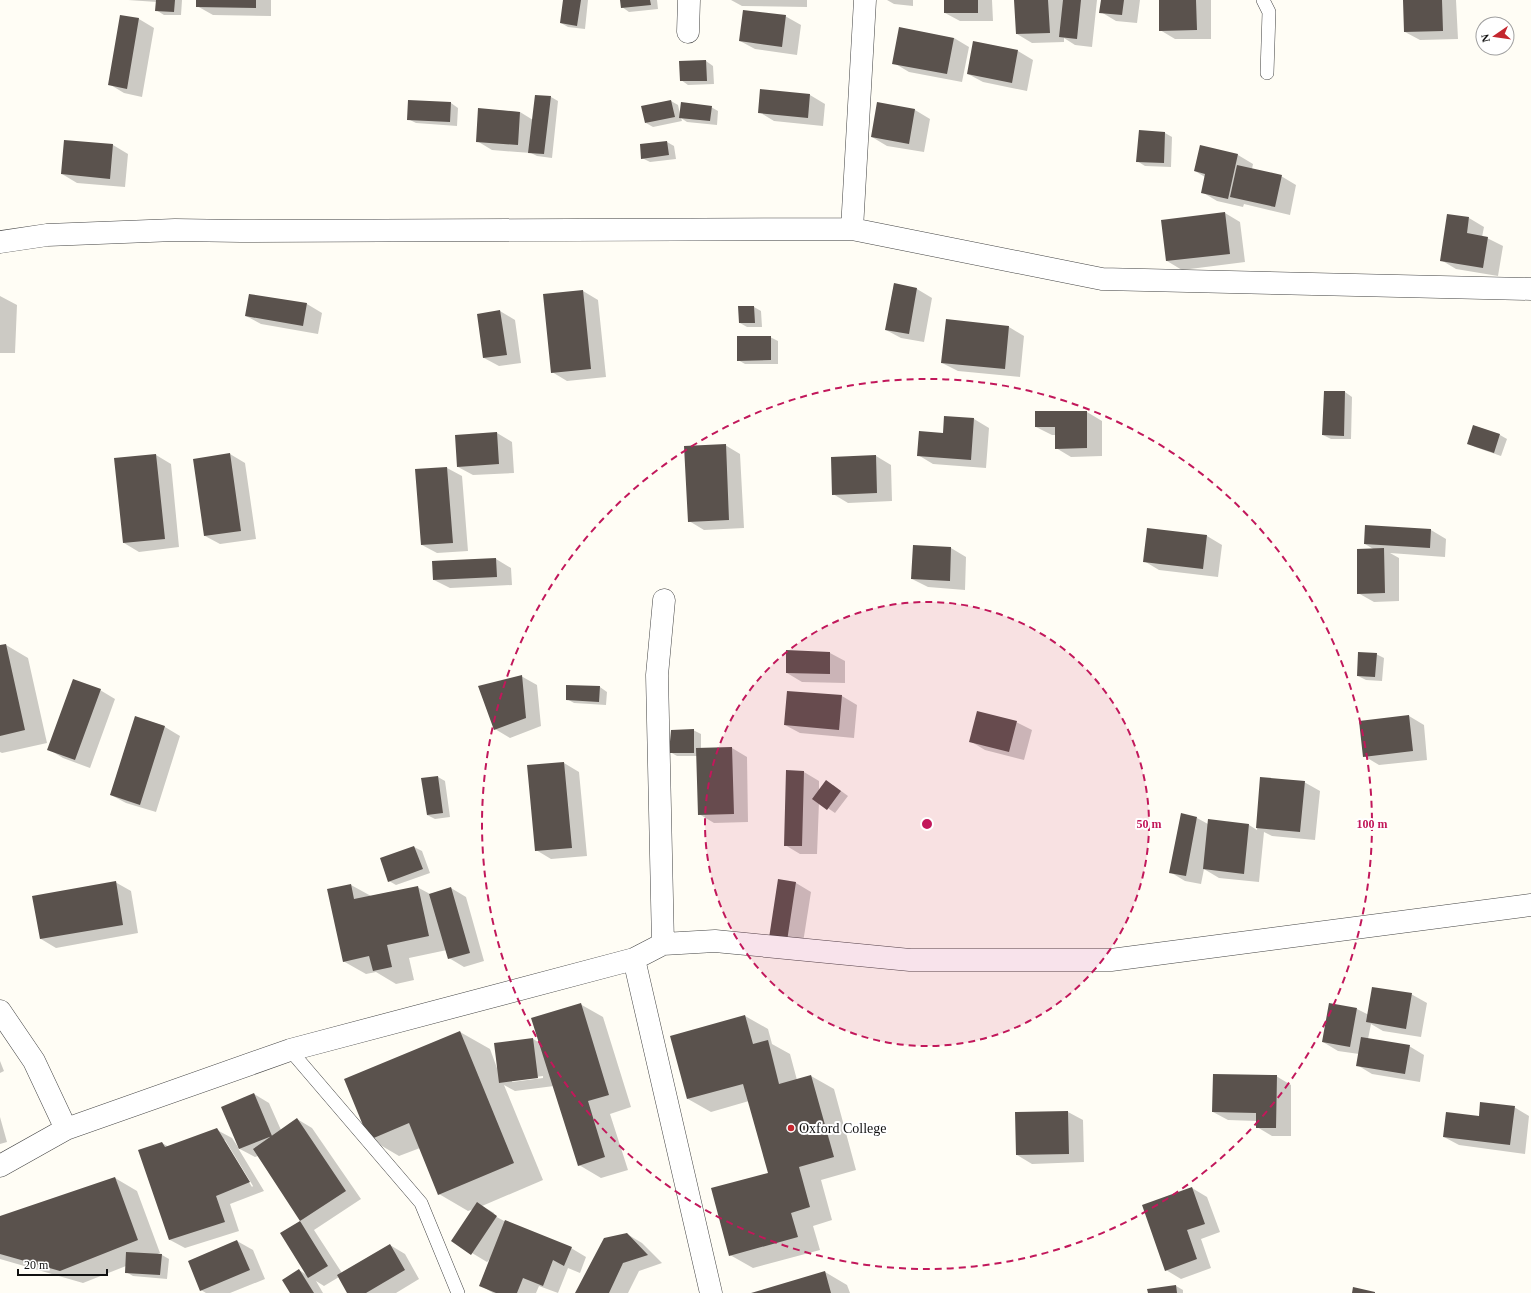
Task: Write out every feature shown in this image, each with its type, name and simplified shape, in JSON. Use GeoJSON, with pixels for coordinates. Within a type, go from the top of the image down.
{"type":"FeatureCollection","features":[{"type":"Feature","properties":{"kind":"street"},"geometry":{"type":"LineString","coordinates":[[688,32],[689,0]]}},
{"type":"Feature","properties":{"kind":"street"},"geometry":{"type":"LineString","coordinates":[[852,229],[865,0]]}},
{"type":"Feature","properties":{"kind":"street"},"geometry":{"type":"LineString","coordinates":[[0,242],[46,235],[175,230],[327,231],[852,229],[1102,279],[1531,288]]}},
{"type":"Feature","properties":{"kind":"street"},"geometry":{"type":"LineString","coordinates":[[663,944],[657,675],[664,600]]}},
{"type":"Feature","properties":{"kind":"street"},"geometry":{"type":"LineString","coordinates":[[0,1166],[66,1129],[290,1050],[634,959],[663,944],[715,941],[910,960],[1111,960],[1531,905]]}},
{"type":"Feature","properties":{"kind":"street"},"geometry":{"type":"LineString","coordinates":[[634,959],[711,1293]]}},
{"type":"Feature","properties":{"kind":"street"},"geometry":{"type":"LineString","coordinates":[[0,1010],[34,1061],[66,1129]]}},
{"type":"Feature","properties":{"kind":"lane"},"geometry":{"type":"LineString","coordinates":[[1264,0],[1269,12],[1267,73]]}},
{"type":"Feature","properties":{"kind":"lane"},"geometry":{"type":"LineString","coordinates":[[290,1050],[421,1203],[458,1293]]}},
{"type":"Feature","properties":{"kind":"building"},"geometry":{"type":"Polygon","coordinates":[[[156,0],[175,0],[174,12],[155,11],[156,0]]]}},
{"type":"Feature","properties":{"kind":"building"},"geometry":{"type":"Polygon","coordinates":[[[196,0],[256,0],[256,8],[196,7],[196,0]]]}},
{"type":"Feature","properties":{"kind":"building"},"geometry":{"type":"Polygon","coordinates":[[[563,0],[581,0],[577,26],[560,23],[563,0]]]}},
{"type":"Feature","properties":{"kind":"building"},"geometry":{"type":"Polygon","coordinates":[[[620,0],[650,0],[651,5],[621,8],[620,0]]]}},
{"type":"Feature","properties":{"kind":"building"},"geometry":{"type":"Polygon","coordinates":[[[944,0],[978,0],[978,13],[944,13],[944,0]]]}},
{"type":"Feature","properties":{"kind":"building"},"geometry":{"type":"Polygon","coordinates":[[[1014,0],[1048,0],[1050,33],[1016,34],[1014,0]]]}},
{"type":"Feature","properties":{"kind":"building"},"geometry":{"type":"Polygon","coordinates":[[[1063,0],[1081,0],[1077,39],[1059,37],[1063,0]]]}},
{"type":"Feature","properties":{"kind":"building"},"geometry":{"type":"Polygon","coordinates":[[[1101,0],[1124,0],[1122,15],[1099,13],[1101,0]]]}},
{"type":"Feature","properties":{"kind":"building"},"geometry":{"type":"Polygon","coordinates":[[[1159,0],[1196,0],[1197,30],[1159,31],[1159,0]]]}},
{"type":"Feature","properties":{"kind":"building"},"geometry":{"type":"Polygon","coordinates":[[[1403,0],[1442,0],[1443,31],[1404,32],[1403,0]]]}},
{"type":"Feature","properties":{"kind":"building"},"geometry":{"type":"Polygon","coordinates":[[[743,10],[786,15],[782,47],[739,41],[743,10]]]}},
{"type":"Feature","properties":{"kind":"building"},"geometry":{"type":"Polygon","coordinates":[[[120,15],[139,18],[127,89],[108,85],[120,15]]]}},
{"type":"Feature","properties":{"kind":"building"},"geometry":{"type":"Polygon","coordinates":[[[899,27],[954,38],[947,74],[892,64],[899,27]]]}},
{"type":"Feature","properties":{"kind":"building"},"geometry":{"type":"Polygon","coordinates":[[[973,41],[1018,50],[1012,83],[967,74],[973,41]]]}},
{"type":"Feature","properties":{"kind":"building"},"geometry":{"type":"Polygon","coordinates":[[[706,60],[707,81],[680,81],[679,61],[706,60]]]}},
{"type":"Feature","properties":{"kind":"building"},"geometry":{"type":"Polygon","coordinates":[[[760,89],[810,94],[808,118],[758,113],[760,89]]]}},
{"type":"Feature","properties":{"kind":"building"},"geometry":{"type":"Polygon","coordinates":[[[535,95],[551,96],[544,154],[528,153],[535,95]]]}},
{"type":"Feature","properties":{"kind":"building"},"geometry":{"type":"Polygon","coordinates":[[[408,100],[451,102],[450,122],[407,120],[408,100]]]}},
{"type":"Feature","properties":{"kind":"building"},"geometry":{"type":"Polygon","coordinates":[[[671,100],[675,117],[645,123],[641,106],[671,100]]]}},
{"type":"Feature","properties":{"kind":"building"},"geometry":{"type":"Polygon","coordinates":[[[681,102],[712,106],[710,121],[679,118],[681,102]]]}},
{"type":"Feature","properties":{"kind":"building"},"geometry":{"type":"Polygon","coordinates":[[[877,102],[915,109],[909,144],[871,137],[877,102]]]}},
{"type":"Feature","properties":{"kind":"building"},"geometry":{"type":"Polygon","coordinates":[[[478,108],[520,112],[518,145],[476,142],[478,108]]]}},
{"type":"Feature","properties":{"kind":"building"},"geometry":{"type":"Polygon","coordinates":[[[1139,130],[1165,132],[1164,163],[1136,162],[1139,130]]]}},
{"type":"Feature","properties":{"kind":"building"},"geometry":{"type":"Polygon","coordinates":[[[64,140],[113,144],[110,179],[61,174],[64,140]]]}},
{"type":"Feature","properties":{"kind":"building"},"geometry":{"type":"Polygon","coordinates":[[[667,141],[669,155],[641,159],[640,144],[667,141]]]}},
{"type":"Feature","properties":{"kind":"building"},"geometry":{"type":"Polygon","coordinates":[[[1200,145],[1238,154],[1228,199],[1201,193],[1205,174],[1194,171],[1200,145]]]}},
{"type":"Feature","properties":{"kind":"building"},"geometry":{"type":"Polygon","coordinates":[[[1237,165],[1282,175],[1275,207],[1230,197],[1237,165]]]}},
{"type":"Feature","properties":{"kind":"building"},"geometry":{"type":"Polygon","coordinates":[[[1225,212],[1230,254],[1166,261],[1161,220],[1225,212]]]}},
{"type":"Feature","properties":{"kind":"building"},"geometry":{"type":"Polygon","coordinates":[[[1447,214],[1469,217],[1467,233],[1488,237],[1483,268],[1440,261],[1447,214]]]}},
{"type":"Feature","properties":{"kind":"building"},"geometry":{"type":"Polygon","coordinates":[[[894,283],[917,288],[909,334],[885,330],[894,283]]]}},
{"type":"Feature","properties":{"kind":"building"},"geometry":{"type":"Polygon","coordinates":[[[583,290],[591,369],[551,373],[543,294],[583,290]]]}},
{"type":"Feature","properties":{"kind":"building"},"geometry":{"type":"Polygon","coordinates":[[[249,294],[307,303],[303,326],[245,316],[249,294]]]}},
{"type":"Feature","properties":{"kind":"building"},"geometry":{"type":"Polygon","coordinates":[[[738,306],[754,306],[755,323],[739,323],[738,306]]]}},
{"type":"Feature","properties":{"kind":"building"},"geometry":{"type":"Polygon","coordinates":[[[500,310],[507,355],[483,358],[477,314],[500,310]]]}},
{"type":"Feature","properties":{"kind":"building"},"geometry":{"type":"Polygon","coordinates":[[[946,319],[1009,326],[1005,369],[941,363],[946,319]]]}},
{"type":"Feature","properties":{"kind":"building"},"geometry":{"type":"Polygon","coordinates":[[[737,336],[771,336],[771,360],[737,361],[737,336]]]}},
{"type":"Feature","properties":{"kind":"building"},"geometry":{"type":"Polygon","coordinates":[[[1324,391],[1345,391],[1344,436],[1322,435],[1324,391]]]}},
{"type":"Feature","properties":{"kind":"building"},"geometry":{"type":"Polygon","coordinates":[[[1035,411],[1087,411],[1087,448],[1055,449],[1055,427],[1035,427],[1035,411]]]}},
{"type":"Feature","properties":{"kind":"building"},"geometry":{"type":"Polygon","coordinates":[[[944,416],[974,418],[971,460],[917,456],[919,431],[943,433],[944,416]]]}},
{"type":"Feature","properties":{"kind":"building"},"geometry":{"type":"Polygon","coordinates":[[[1473,425],[1500,434],[1494,453],[1467,444],[1473,425]]]}},
{"type":"Feature","properties":{"kind":"building"},"geometry":{"type":"Polygon","coordinates":[[[497,432],[499,464],[457,467],[455,435],[497,432]]]}},
{"type":"Feature","properties":{"kind":"building"},"geometry":{"type":"Polygon","coordinates":[[[726,444],[729,520],[688,522],[684,446],[726,444]]]}},
{"type":"Feature","properties":{"kind":"building"},"geometry":{"type":"Polygon","coordinates":[[[230,453],[241,531],[204,536],[193,459],[230,453]]]}},
{"type":"Feature","properties":{"kind":"building"},"geometry":{"type":"Polygon","coordinates":[[[156,454],[165,539],[123,543],[114,458],[156,454]]]}},
{"type":"Feature","properties":{"kind":"building"},"geometry":{"type":"Polygon","coordinates":[[[876,455],[877,493],[832,495],[831,457],[876,455]]]}},
{"type":"Feature","properties":{"kind":"building"},"geometry":{"type":"Polygon","coordinates":[[[447,467],[453,543],[421,545],[415,469],[447,467]]]}},
{"type":"Feature","properties":{"kind":"building"},"geometry":{"type":"Polygon","coordinates":[[[1365,525],[1431,529],[1430,548],[1364,544],[1365,525]]]}},
{"type":"Feature","properties":{"kind":"building"},"geometry":{"type":"Polygon","coordinates":[[[1147,528],[1207,535],[1203,569],[1143,562],[1147,528]]]}},
{"type":"Feature","properties":{"kind":"building"},"geometry":{"type":"Polygon","coordinates":[[[913,545],[951,547],[950,581],[911,579],[913,545]]]}},
{"type":"Feature","properties":{"kind":"building"},"geometry":{"type":"Polygon","coordinates":[[[1384,548],[1385,593],[1357,594],[1357,549],[1384,548]]]}},
{"type":"Feature","properties":{"kind":"building"},"geometry":{"type":"Polygon","coordinates":[[[496,558],[497,577],[433,580],[432,561],[496,558]]]}},
{"type":"Feature","properties":{"kind":"building"},"geometry":{"type":"Polygon","coordinates":[[[6,644],[25,730],[0,736],[0,645],[6,644]]]}},
{"type":"Feature","properties":{"kind":"building"},"geometry":{"type":"Polygon","coordinates":[[[786,650],[830,652],[830,674],[786,673],[786,650]]]}},
{"type":"Feature","properties":{"kind":"building"},"geometry":{"type":"Polygon","coordinates":[[[1358,652],[1377,653],[1375,677],[1357,676],[1358,652]]]}},
{"type":"Feature","properties":{"kind":"building"},"geometry":{"type":"Polygon","coordinates":[[[522,675],[526,718],[494,730],[478,686],[522,675]]]}},
{"type":"Feature","properties":{"kind":"building"},"geometry":{"type":"Polygon","coordinates":[[[73,679],[101,689],[75,760],[47,750],[73,679]]]}},
{"type":"Feature","properties":{"kind":"building"},"geometry":{"type":"Polygon","coordinates":[[[566,685],[600,686],[599,702],[566,700],[566,685]]]}},
{"type":"Feature","properties":{"kind":"building"},"geometry":{"type":"Polygon","coordinates":[[[787,691],[842,695],[839,730],[784,725],[787,691]]]}},
{"type":"Feature","properties":{"kind":"building"},"geometry":{"type":"Polygon","coordinates":[[[977,711],[1017,721],[1009,752],[969,742],[977,711]]]}},
{"type":"Feature","properties":{"kind":"building"},"geometry":{"type":"Polygon","coordinates":[[[1409,715],[1413,751],[1363,757],[1359,721],[1409,715]]]}},
{"type":"Feature","properties":{"kind":"building"},"geometry":{"type":"Polygon","coordinates":[[[135,716],[165,726],[140,805],[110,795],[135,716]]]}},
{"type":"Feature","properties":{"kind":"building"},"geometry":{"type":"Polygon","coordinates":[[[694,729],[694,753],[669,753],[671,730],[694,729]]]}},
{"type":"Feature","properties":{"kind":"building"},"geometry":{"type":"Polygon","coordinates":[[[732,747],[734,814],[698,815],[696,748],[732,747]]]}},
{"type":"Feature","properties":{"kind":"building"},"geometry":{"type":"Polygon","coordinates":[[[564,762],[572,848],[535,851],[527,765],[564,762]]]}},
{"type":"Feature","properties":{"kind":"building"},"geometry":{"type":"Polygon","coordinates":[[[786,770],[804,771],[802,846],[784,846],[786,770]]]}},
{"type":"Feature","properties":{"kind":"building"},"geometry":{"type":"Polygon","coordinates":[[[438,776],[443,813],[427,815],[421,778],[438,776]]]}},
{"type":"Feature","properties":{"kind":"building"},"geometry":{"type":"Polygon","coordinates":[[[1260,777],[1305,781],[1300,832],[1256,828],[1260,777]]]}},
{"type":"Feature","properties":{"kind":"building"},"geometry":{"type":"Polygon","coordinates":[[[826,780],[841,791],[827,810],[812,799],[826,780]]]}},
{"type":"Feature","properties":{"kind":"building"},"geometry":{"type":"Polygon","coordinates":[[[1181,813],[1197,817],[1186,876],[1169,873],[1181,813]]]}},
{"type":"Feature","properties":{"kind":"building"},"geometry":{"type":"Polygon","coordinates":[[[1208,819],[1249,824],[1244,874],[1203,869],[1208,819]]]}},
{"type":"Feature","properties":{"kind":"building"},"geometry":{"type":"Polygon","coordinates":[[[414,846],[423,869],[388,882],[380,858],[414,846]]]}},
{"type":"Feature","properties":{"kind":"building"},"geometry":{"type":"Polygon","coordinates":[[[778,879],[796,882],[787,941],[769,938],[778,879]]]}},
{"type":"Feature","properties":{"kind":"building"},"geometry":{"type":"Polygon","coordinates":[[[116,881],[123,925],[40,939],[32,896],[116,881]]]}},
{"type":"Feature","properties":{"kind":"building"},"geometry":{"type":"Polygon","coordinates":[[[351,884],[354,899],[418,886],[429,936],[387,945],[392,967],[373,971],[369,956],[343,962],[327,889],[351,884]]]}},
{"type":"Feature","properties":{"kind":"building"},"geometry":{"type":"Polygon","coordinates":[[[451,887],[470,953],[448,959],[429,894],[451,887]]]}},
{"type":"Feature","properties":{"kind":"building"},"geometry":{"type":"Polygon","coordinates":[[[1372,987],[1412,993],[1406,1029],[1366,1022],[1372,987]]]}},
{"type":"Feature","properties":{"kind":"building"},"geometry":{"type":"Polygon","coordinates":[[[581,1003],[609,1095],[588,1101],[605,1157],[578,1166],[531,1018],[581,1003]]]}},
{"type":"Feature","properties":{"kind":"building"},"geometry":{"type":"Polygon","coordinates":[[[1329,1003],[1357,1008],[1350,1047],[1322,1042],[1329,1003]]]}},
{"type":"Feature","properties":{"kind":"building","name":"Oxford College"},"geometry":{"type":"Polygon","coordinates":[[[745,1015],[753,1044],[768,1040],[779,1084],[811,1075],[834,1157],[799,1167],[810,1207],[791,1213],[798,1237],[729,1256],[711,1188],[768,1173],[743,1084],[687,1099],[670,1036],[745,1015]]]}},
{"type":"Feature","properties":{"kind":"building"},"geometry":{"type":"Polygon","coordinates":[[[460,1031],[514,1163],[438,1195],[409,1123],[369,1140],[344,1079],[460,1031]]]}},
{"type":"Feature","properties":{"kind":"building"},"geometry":{"type":"Polygon","coordinates":[[[1361,1037],[1410,1045],[1405,1074],[1356,1066],[1361,1037]]]}},
{"type":"Feature","properties":{"kind":"building"},"geometry":{"type":"Polygon","coordinates":[[[533,1038],[538,1078],[499,1083],[494,1043],[533,1038]]]}},
{"type":"Feature","properties":{"kind":"building"},"geometry":{"type":"Polygon","coordinates":[[[1213,1074],[1277,1075],[1276,1128],[1256,1128],[1256,1113],[1212,1112],[1213,1074]]]}},
{"type":"Feature","properties":{"kind":"building"},"geometry":{"type":"Polygon","coordinates":[[[254,1093],[272,1136],[239,1149],[221,1107],[254,1093]]]}},
{"type":"Feature","properties":{"kind":"building"},"geometry":{"type":"Polygon","coordinates":[[[1480,1102],[1515,1106],[1510,1145],[1443,1137],[1446,1112],[1479,1116],[1480,1102]]]}},
{"type":"Feature","properties":{"kind":"building"},"geometry":{"type":"Polygon","coordinates":[[[1068,1111],[1069,1154],[1016,1155],[1015,1112],[1068,1111]]]}},
{"type":"Feature","properties":{"kind":"building"},"geometry":{"type":"Polygon","coordinates":[[[297,1118],[346,1191],[300,1221],[253,1149],[297,1118]]]}},
{"type":"Feature","properties":{"kind":"building"},"geometry":{"type":"Polygon","coordinates":[[[217,1128],[250,1182],[216,1196],[225,1222],[169,1240],[138,1150],[162,1142],[165,1147],[217,1128]]]}},
{"type":"Feature","properties":{"kind":"building"},"geometry":{"type":"Polygon","coordinates":[[[115,1177],[138,1240],[60,1271],[0,1254],[0,1216],[115,1177]]]}},
{"type":"Feature","properties":{"kind":"building"},"geometry":{"type":"Polygon","coordinates":[[[1192,1187],[1205,1224],[1187,1230],[1197,1259],[1165,1271],[1142,1205],[1192,1187]]]}},
{"type":"Feature","properties":{"kind":"building"},"geometry":{"type":"Polygon","coordinates":[[[477,1202],[497,1216],[471,1255],[451,1241],[477,1202]]]}},
{"type":"Feature","properties":{"kind":"building"},"geometry":{"type":"Polygon","coordinates":[[[505,1220],[572,1247],[564,1266],[553,1260],[543,1286],[523,1278],[517,1293],[496,1293],[479,1286],[505,1220]]]}},
{"type":"Feature","properties":{"kind":"building"},"geometry":{"type":"Polygon","coordinates":[[[300,1221],[328,1266],[308,1278],[280,1233],[300,1221]]]}},
{"type":"Feature","properties":{"kind":"building"},"geometry":{"type":"Polygon","coordinates":[[[627,1233],[648,1255],[623,1263],[609,1293],[575,1293],[604,1238],[627,1233]]]}},
{"type":"Feature","properties":{"kind":"building"},"geometry":{"type":"Polygon","coordinates":[[[237,1240],[250,1270],[200,1291],[188,1261],[237,1240]]]}},
{"type":"Feature","properties":{"kind":"building"},"geometry":{"type":"Polygon","coordinates":[[[390,1244],[405,1270],[366,1293],[347,1293],[337,1275],[390,1244]]]}},
{"type":"Feature","properties":{"kind":"building"},"geometry":{"type":"Polygon","coordinates":[[[126,1252],[162,1254],[160,1275],[125,1273],[126,1252]]]}},
{"type":"Feature","properties":{"kind":"building"},"geometry":{"type":"Polygon","coordinates":[[[299,1269],[314,1293],[290,1293],[282,1280],[299,1269]]]}},
{"type":"Feature","properties":{"kind":"building"},"geometry":{"type":"Polygon","coordinates":[[[825,1271],[831,1293],[751,1293],[825,1271]]]}},
{"type":"Feature","properties":{"kind":"building"},"geometry":{"type":"Polygon","coordinates":[[[1176,1285],[1177,1293],[1148,1293],[1147,1289],[1176,1285]]]}},
{"type":"Feature","properties":{"kind":"building"},"geometry":{"type":"Polygon","coordinates":[[[1353,1287],[1375,1292],[1375,1293],[1352,1293],[1353,1287]]]}},
{"type":"Feature","properties":{"kind":"place","name":"Oxford College"},"geometry":{"type":"Point","coordinates":[791,1128]}}]}
